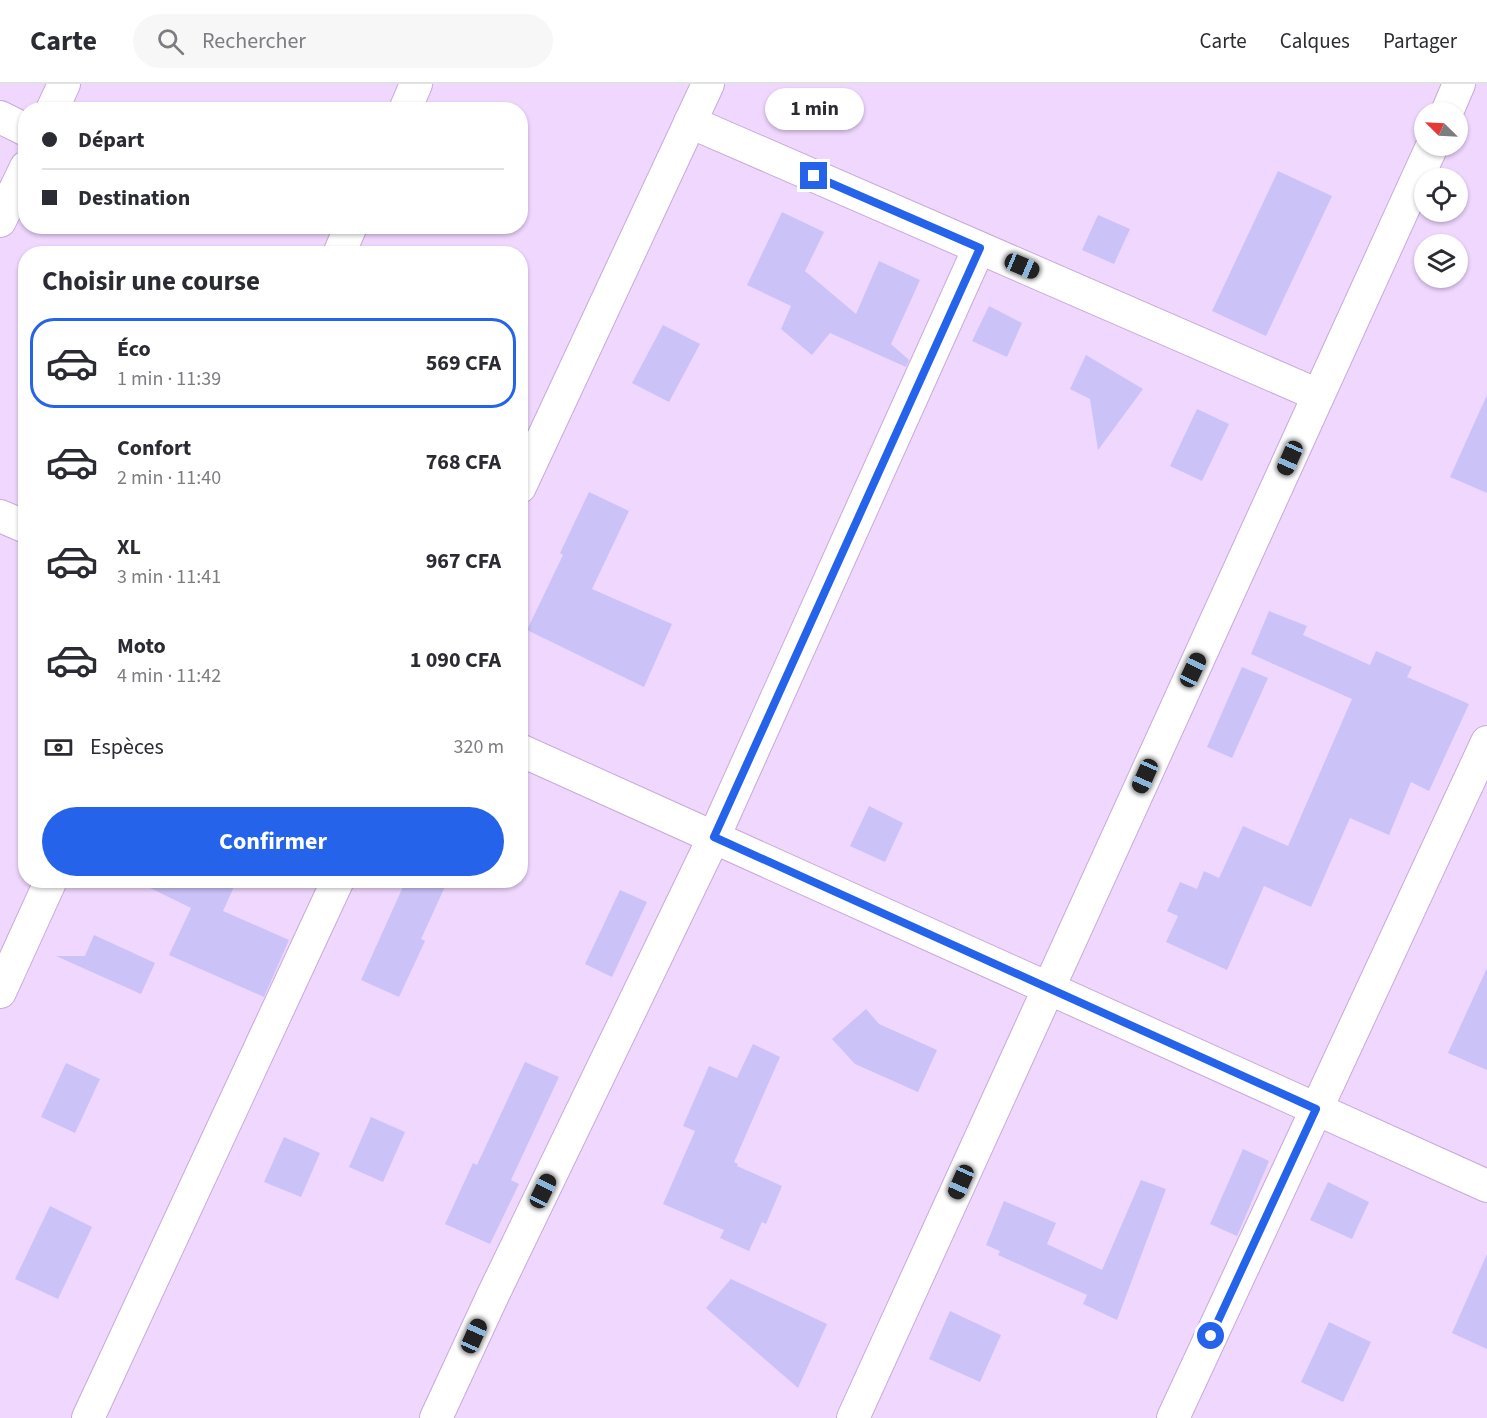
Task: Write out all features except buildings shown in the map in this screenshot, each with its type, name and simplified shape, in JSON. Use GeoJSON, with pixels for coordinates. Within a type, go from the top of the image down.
{"type":"FeatureCollection","features":[{"type":"Feature","properties":{"kind":"street"},"geometry":{"type":"LineString","coordinates":[[56,102],[64,84]]}},
{"type":"Feature","properties":{"kind":"street"},"geometry":{"type":"LineString","coordinates":[[408,102],[416,84]]}},
{"type":"Feature","properties":{"kind":"street"},"geometry":{"type":"LineString","coordinates":[[528,470],[708,84]]}},
{"type":"Feature","properties":{"kind":"street"},"geometry":{"type":"LineString","coordinates":[[1452,102],[1460,84]]}},
{"type":"Feature","properties":{"kind":"street"},"geometry":{"type":"LineString","coordinates":[[0,117],[18,126]]}},
{"type":"Feature","properties":{"kind":"street"},"geometry":{"type":"LineString","coordinates":[[690,122],[1318,394]]}},
{"type":"Feature","properties":{"kind":"street"},"geometry":{"type":"LineString","coordinates":[[854,1418],[1427,156]]}},
{"type":"Feature","properties":{"kind":"street"},"geometry":{"type":"LineString","coordinates":[[0,221],[18,184]]}},
{"type":"Feature","properties":{"kind":"street"},"geometry":{"type":"LineString","coordinates":[[436,1418],[493,1294],[714,837],[980,248]]}},
{"type":"Feature","properties":{"kind":"street"},"geometry":{"type":"LineString","coordinates":[[0,516],[18,524]]}},
{"type":"Feature","properties":{"kind":"street"},"geometry":{"type":"LineString","coordinates":[[1173,1418],[1487,742]]}},
{"type":"Feature","properties":{"kind":"street"},"geometry":{"type":"LineString","coordinates":[[528,754],[1487,1186]]}},
{"type":"Feature","properties":{"kind":"street"},"geometry":{"type":"LineString","coordinates":[[0,992],[47,888]]}},
{"type":"Feature","properties":{"kind":"street"},"geometry":{"type":"LineString","coordinates":[[88,1418],[334,888]]}},
{"type":"Feature","properties":{"kind":"route"},"geometry":{"type":"LineString","coordinates":[[814,176],[980,248],[714,837],[1316,1109],[1211,1336]]}}]}
